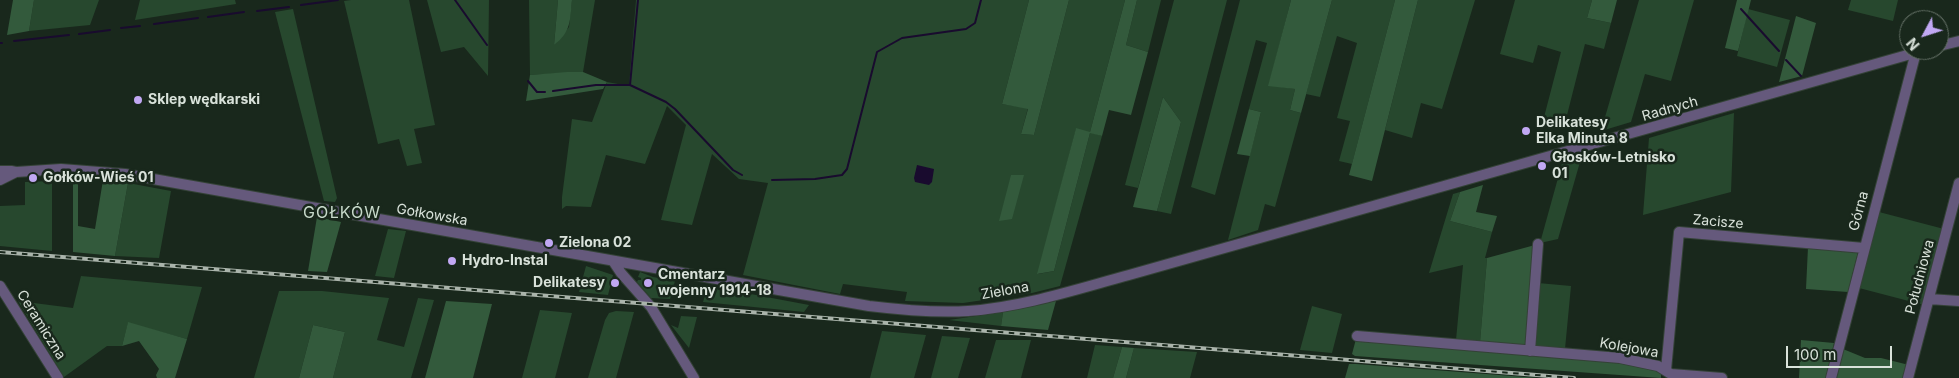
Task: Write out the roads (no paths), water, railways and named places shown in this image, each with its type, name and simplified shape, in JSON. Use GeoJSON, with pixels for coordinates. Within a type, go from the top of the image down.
{"type":"FeatureCollection","features":[{"type":"Feature","properties":{"kind":"street","name":"Radnych"},"geometry":{"type":"LineString","coordinates":[[1393,201],[1899,57]]}},
{"type":"Feature","properties":{"kind":"street","name":"Górna"},"geometry":{"type":"LineString","coordinates":[[1831,378],[1864,248],[1917,60]]}},
{"type":"Feature","properties":{"kind":"street","name":"Gołkowska"},"geometry":{"type":"LineString","coordinates":[[0,171],[61,170],[125,174],[613,261]]}},
{"type":"Feature","properties":{"kind":"street","name":"Gołkowska"},"geometry":{"type":"LineString","coordinates":[[0,180],[16,172]]}},
{"type":"Feature","properties":{"kind":"street","name":"Południowa"},"geometry":{"type":"LineString","coordinates":[[1908,378],[1959,183]]}},
{"type":"Feature","properties":{"kind":"street","name":"Zielona"},"geometry":{"type":"LineString","coordinates":[[613,261],[868,306],[914,312],[968,311],[1004,306],[1045,297],[1393,201]]}},
{"type":"Feature","properties":{"kind":"street","name":"Zacisze"},"geometry":{"type":"LineString","coordinates":[[1666,370],[1679,232],[1864,248]]}},
{"type":"Feature","properties":{"kind":"street"},"geometry":{"type":"LineString","coordinates":[[1530,351],[1538,244]]}},
{"type":"Feature","properties":{"kind":"street"},"geometry":{"type":"LineString","coordinates":[[613,261],[651,307],[694,378]]}},
{"type":"Feature","properties":{"kind":"street","name":"Ceramiczna"},"geometry":{"type":"LineString","coordinates":[[0,286],[58,378]]}},
{"type":"Feature","properties":{"kind":"street"},"geometry":{"type":"LineString","coordinates":[[1929,299],[1959,301]]}},
{"type":"Feature","properties":{"kind":"street","name":"Kolejowa"},"geometry":{"type":"LineString","coordinates":[[1357,336],[1620,358],[1658,366],[1671,374],[1722,378]]}},
{"type":"Feature","properties":{"kind":"waterway"},"geometry":{"type":"LineString","coordinates":[[301,5],[338,0]]}},
{"type":"Feature","properties":{"kind":"waterway"},"geometry":{"type":"LineString","coordinates":[[455,0],[487,45]]}},
{"type":"Feature","properties":{"kind":"waterway"},"geometry":{"type":"LineString","coordinates":[[638,0],[630,85],[666,102],[675,109],[733,170],[742,175]]}},
{"type":"Feature","properties":{"kind":"waterway"},"geometry":{"type":"LineString","coordinates":[[772,180],[815,179],[842,175],[847,169],[877,52],[902,38],[966,29],[975,23],[981,0]]}},
{"type":"Feature","properties":{"kind":"waterway"},"geometry":{"type":"LineString","coordinates":[[257,11],[289,7]]}},
{"type":"Feature","properties":{"kind":"waterway"},"geometry":{"type":"LineString","coordinates":[[1741,9],[1779,51]]}},
{"type":"Feature","properties":{"kind":"waterway"},"geometry":{"type":"LineString","coordinates":[[208,17],[244,12]]}},
{"type":"Feature","properties":{"kind":"waterway"},"geometry":{"type":"LineString","coordinates":[[154,24],[198,18]]}},
{"type":"Feature","properties":{"kind":"waterway"},"geometry":{"type":"LineString","coordinates":[[121,28],[140,26]]}},
{"type":"Feature","properties":{"kind":"waterway"},"geometry":{"type":"LineString","coordinates":[[79,34],[110,30]]}},
{"type":"Feature","properties":{"kind":"waterway"},"geometry":{"type":"LineString","coordinates":[[14,41],[69,35]]}},
{"type":"Feature","properties":{"kind":"waterway"},"geometry":{"type":"LineString","coordinates":[[1786,60],[1801,76]]}},
{"type":"Feature","properties":{"kind":"waterway"},"geometry":{"type":"LineString","coordinates":[[528,81],[537,92],[545,92]]}},
{"type":"Feature","properties":{"kind":"waterway"},"geometry":{"type":"LineString","coordinates":[[553,91],[596,85],[630,85]]}},
{"type":"Feature","properties":{"kind":"railway"},"geometry":{"type":"LineString","coordinates":[[0,252],[1574,378]]}},
{"type":"Feature","properties":{"kind":"place","name":"Sklep wędkarski"},"geometry":{"type":"Point","coordinates":[138,100]}},
{"type":"Feature","properties":{"kind":"place","name":"Delikatesy Elka Minuta 8"},"geometry":{"type":"Point","coordinates":[1526,131]}},
{"type":"Feature","properties":{"kind":"place","name":"Głosków-Letnisko 01"},"geometry":{"type":"Point","coordinates":[1542,166]}},
{"type":"Feature","properties":{"kind":"place","name":"Gołków-Wieś 01"},"geometry":{"type":"Point","coordinates":[33,178]}},
{"type":"Feature","properties":{"kind":"place","name":"Zielona 02"},"geometry":{"type":"Point","coordinates":[549,243]}},
{"type":"Feature","properties":{"kind":"place","name":"Hydro-Instal"},"geometry":{"type":"Point","coordinates":[452,261]}},
{"type":"Feature","properties":{"kind":"place","name":"Delikatesy"},"geometry":{"type":"Point","coordinates":[615,283]}},
{"type":"Feature","properties":{"kind":"place","name":"Cmentarz wojenny 1914-18"},"geometry":{"type":"Point","coordinates":[648,283]}},
{"type":"Feature","properties":{"kind":"district","name":"GOŁKÓW"},"geometry":{"type":"Point","coordinates":[342,213]}}]}
